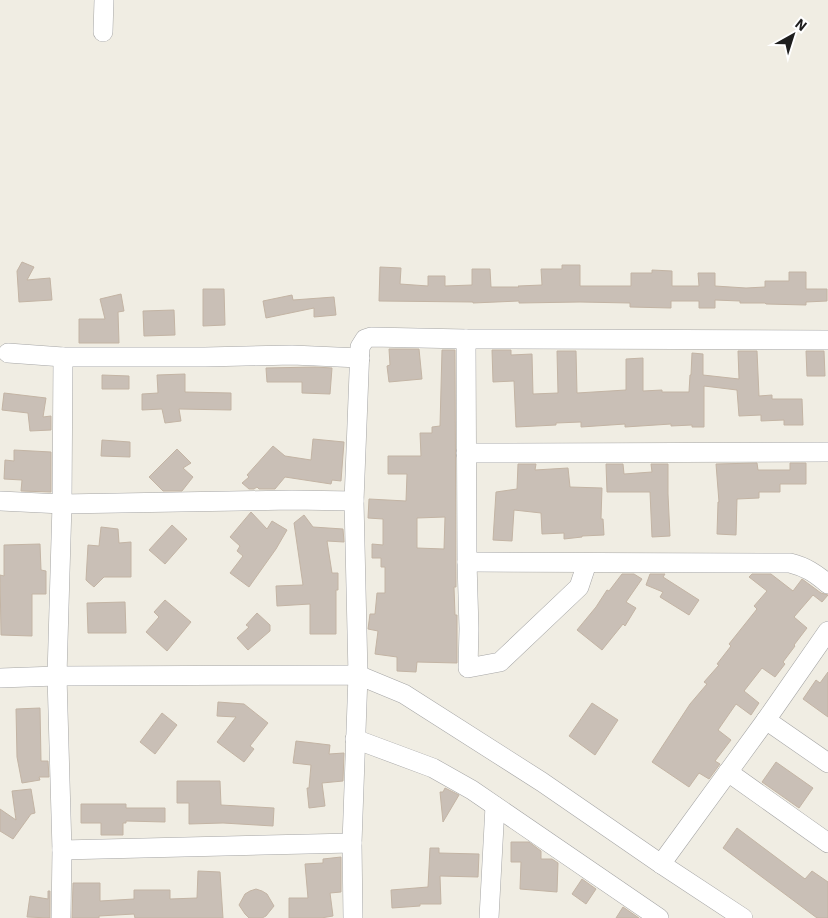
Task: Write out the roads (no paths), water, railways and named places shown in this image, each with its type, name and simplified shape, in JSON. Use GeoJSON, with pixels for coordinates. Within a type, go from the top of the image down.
{"type":"FeatureCollection","features":[{"type":"Feature","properties":{"kind":"street"},"geometry":{"type":"LineString","coordinates":[[104,0],[104,32]]}},
{"type":"Feature","properties":{"kind":"street"},"geometry":{"type":"LineString","coordinates":[[353,918],[352,843],[358,675],[354,502],[360,346],[365,339],[371,337],[828,340]]}},
{"type":"Feature","properties":{"kind":"street"},"geometry":{"type":"LineString","coordinates":[[466,339],[468,668],[500,662],[578,587],[587,563]]}},
{"type":"Feature","properties":{"kind":"street"},"geometry":{"type":"LineString","coordinates":[[8,353],[63,357],[292,355],[360,358]]}},
{"type":"Feature","properties":{"kind":"street"},"geometry":{"type":"LineString","coordinates":[[61,918],[62,850],[57,676],[62,504],[63,357]]}},
{"type":"Feature","properties":{"kind":"street"},"geometry":{"type":"LineString","coordinates":[[466,453],[828,452]]}},
{"type":"Feature","properties":{"kind":"street"},"geometry":{"type":"LineString","coordinates":[[0,501],[62,504],[292,500],[354,502]]}},
{"type":"Feature","properties":{"kind":"street"},"geometry":{"type":"LineString","coordinates":[[467,562],[790,563],[804,567],[818,575],[828,584]]}},
{"type":"Feature","properties":{"kind":"street"},"geometry":{"type":"LineString","coordinates":[[661,864],[828,632]]}},
{"type":"Feature","properties":{"kind":"street"},"geometry":{"type":"LineString","coordinates":[[0,678],[57,676],[358,675],[404,694],[542,782],[743,918]]}},
{"type":"Feature","properties":{"kind":"street"},"geometry":{"type":"LineString","coordinates":[[766,720],[828,763]]}},
{"type":"Feature","properties":{"kind":"street"},"geometry":{"type":"LineString","coordinates":[[356,739],[433,768],[472,790],[659,918]]}},
{"type":"Feature","properties":{"kind":"street"},"geometry":{"type":"LineString","coordinates":[[728,772],[828,843]]}},
{"type":"Feature","properties":{"kind":"street"},"geometry":{"type":"LineString","coordinates":[[489,918],[496,806]]}},
{"type":"Feature","properties":{"kind":"street"},"geometry":{"type":"LineString","coordinates":[[62,850],[352,843]]}}]}
